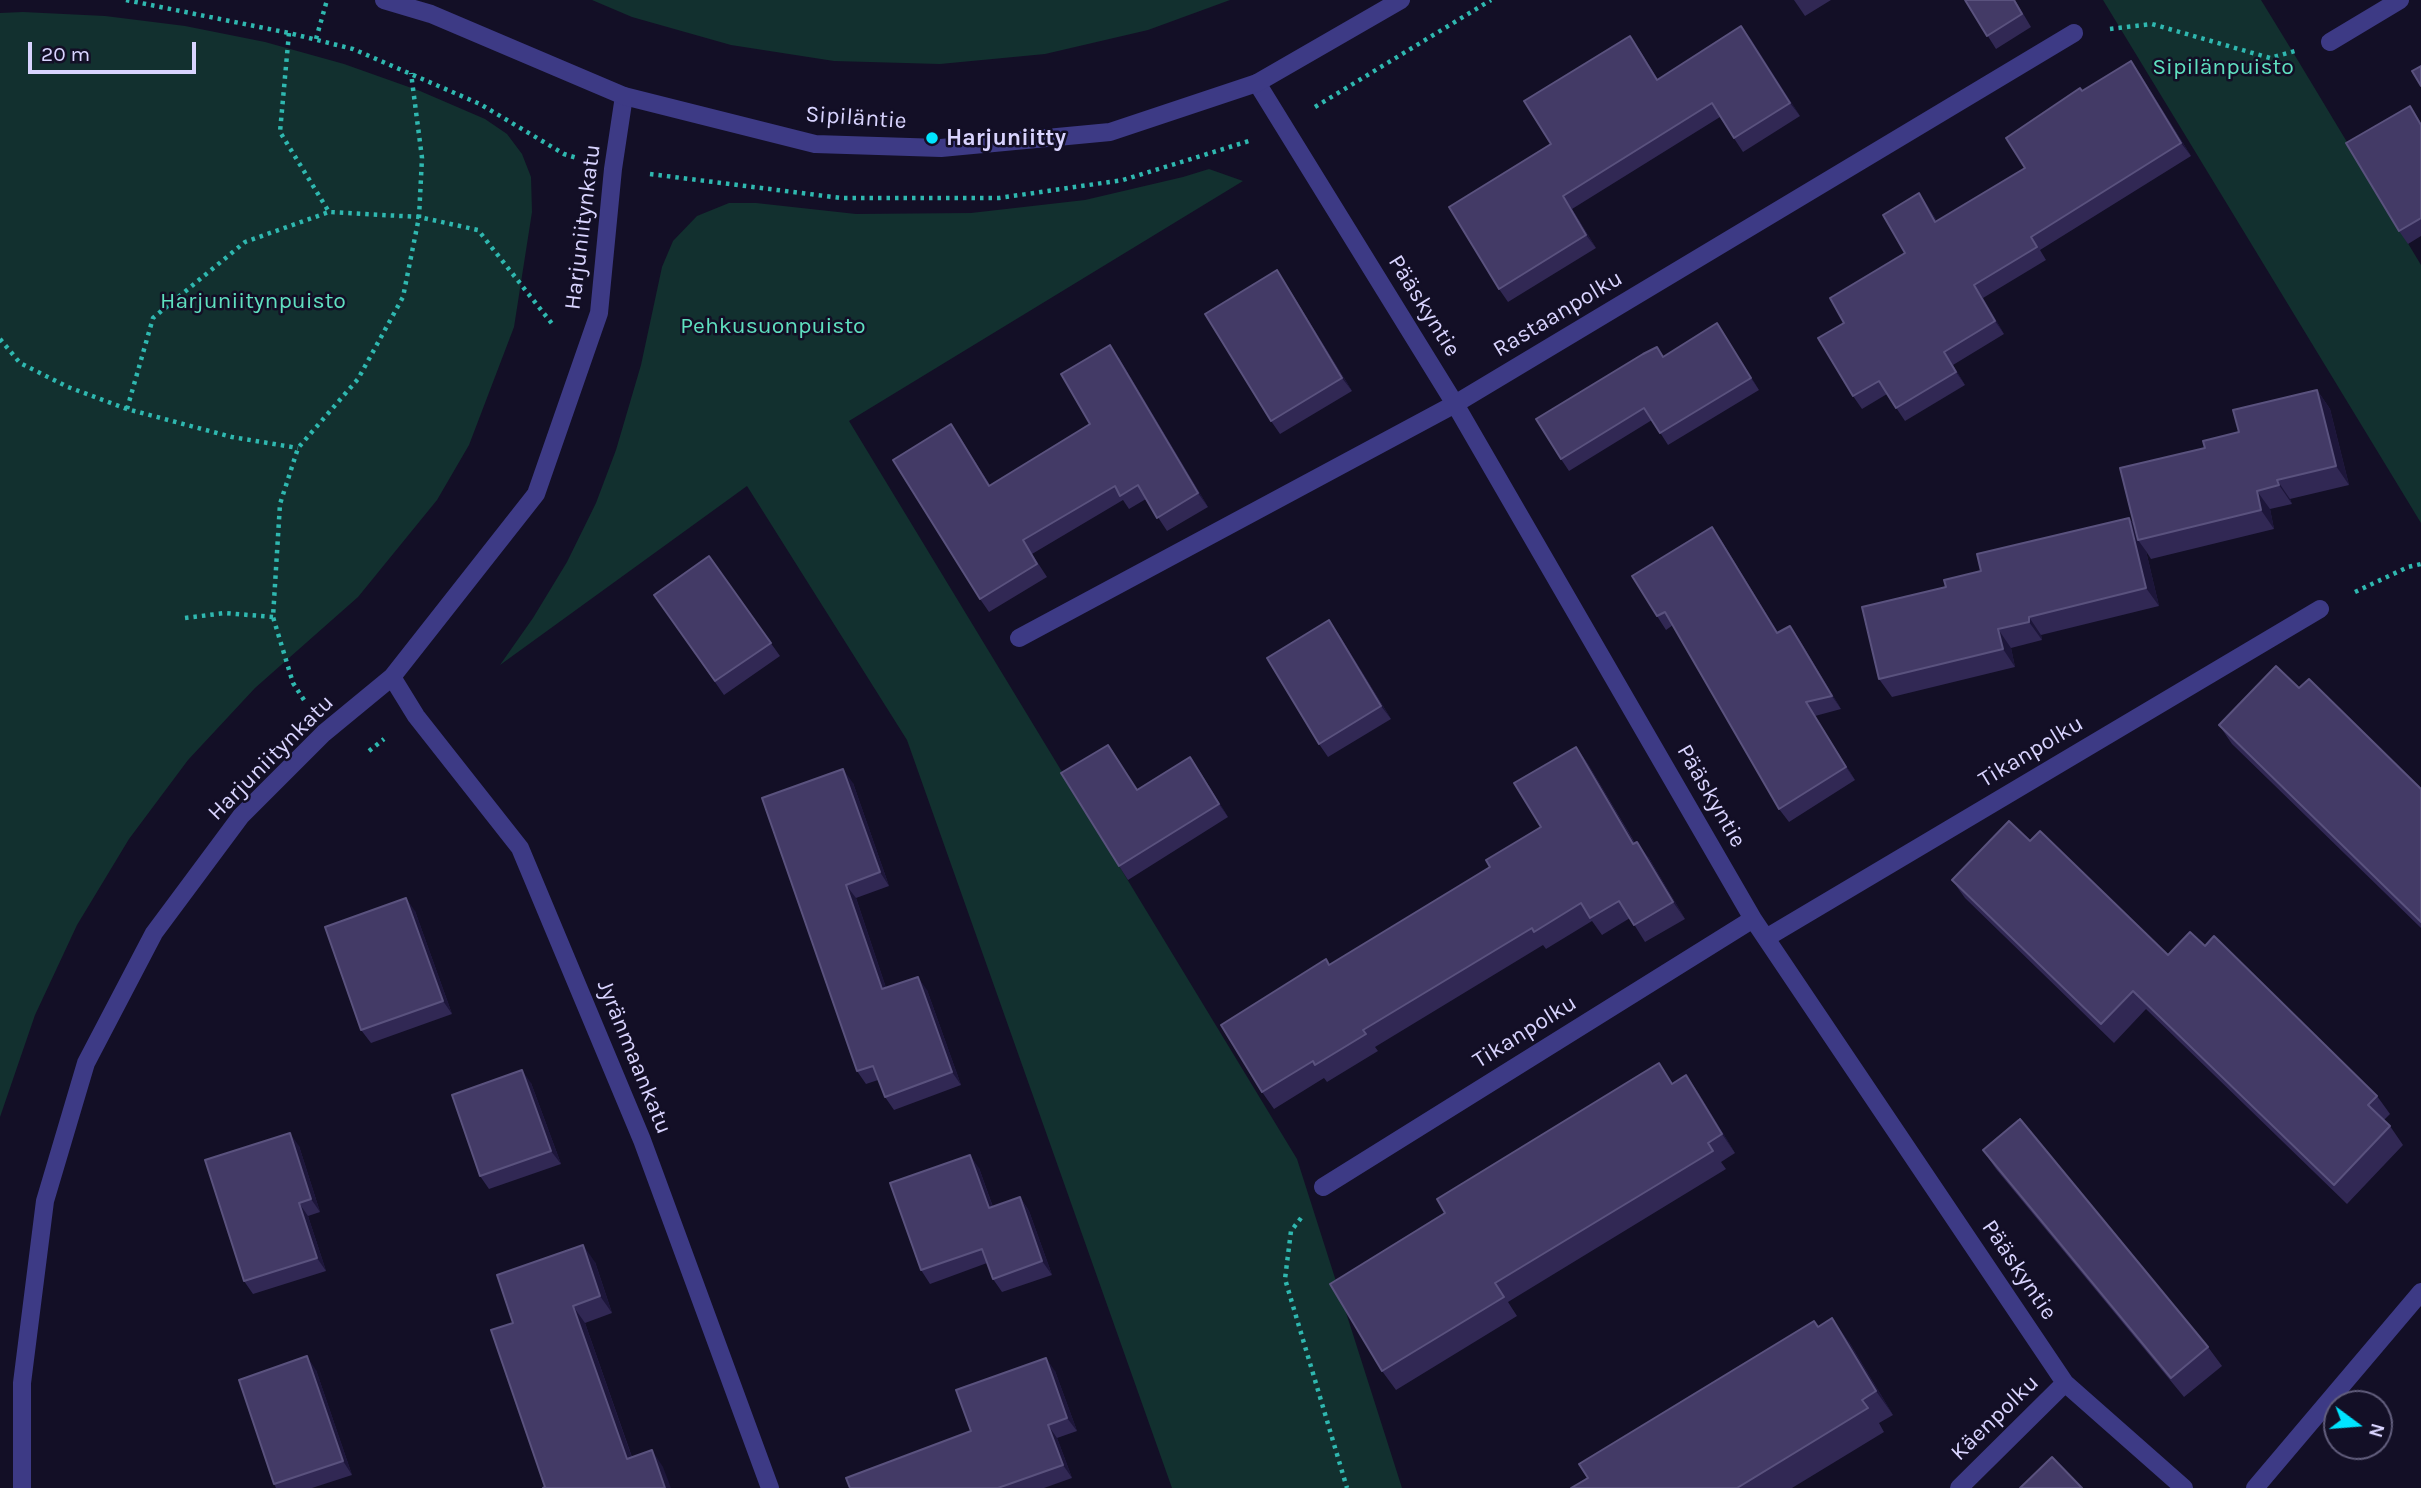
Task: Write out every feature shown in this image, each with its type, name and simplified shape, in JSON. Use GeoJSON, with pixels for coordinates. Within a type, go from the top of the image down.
{"type":"FeatureCollection","features":[{"type":"Feature","properties":{"kind":"street","name":"Sipiläntie"},"geometry":{"type":"LineString","coordinates":[[384,0],[431,14],[624,96],[815,144],[941,148],[1110,132],[1257,83],[1401,0]]}},
{"type":"Feature","properties":{"kind":"street"},"geometry":{"type":"LineString","coordinates":[[2330,43],[2400,0]]}},
{"type":"Feature","properties":{"kind":"street","name":"Rastaanpolku"},"geometry":{"type":"LineString","coordinates":[[1019,638],[1455,404],[2074,33]]}},
{"type":"Feature","properties":{"kind":"street","name":"Pääskyntie"},"geometry":{"type":"LineString","coordinates":[[1257,83],[1455,404],[1753,919],[2065,1384],[2184,1488]]}},
{"type":"Feature","properties":{"kind":"street","name":"Harjuniitynkatu"},"geometry":{"type":"LineString","coordinates":[[22,1488],[22,1383],[45,1201],[86,1063],[154,933],[242,816],[324,733],[392,677],[536,494],[600,313],[624,96]]}},
{"type":"Feature","properties":{"kind":"street","name":"Tikanpolku"},"geometry":{"type":"LineString","coordinates":[[1766,938],[2320,609]]}},
{"type":"Feature","properties":{"kind":"street","name":"Jyränmaankatu"},"geometry":{"type":"LineString","coordinates":[[392,677],[416,716],[520,848],[642,1140],[770,1488]]}},
{"type":"Feature","properties":{"kind":"street","name":"Tikanpolku"},"geometry":{"type":"LineString","coordinates":[[1324,1187],[1753,919]]}},
{"type":"Feature","properties":{"kind":"street"},"geometry":{"type":"LineString","coordinates":[[2255,1488],[2421,1292]]}},
{"type":"Feature","properties":{"kind":"street","name":"Käenpolku"},"geometry":{"type":"LineString","coordinates":[[1959,1488],[2065,1384]]}},
{"type":"Feature","properties":{"kind":"path"},"geometry":{"type":"LineString","coordinates":[[316,39],[327,0]]}},
{"type":"Feature","properties":{"kind":"path"},"geometry":{"type":"LineString","coordinates":[[2074,33],[2152,24],[2270,58],[2330,43]]}},
{"type":"Feature","properties":{"kind":"path"},"geometry":{"type":"LineString","coordinates":[[289,33],[280,132],[329,212]]}},
{"type":"Feature","properties":{"kind":"path"},"geometry":{"type":"LineString","coordinates":[[324,733],[293,684],[273,617],[280,504],[298,448],[358,379],[403,297],[419,217],[422,158],[411,73]]}},
{"type":"Feature","properties":{"kind":"path"},"geometry":{"type":"LineString","coordinates":[[127,409],[153,318],[245,242],[329,212],[419,217],[478,230],[583,362]]}},
{"type":"Feature","properties":{"kind":"path"},"geometry":{"type":"LineString","coordinates":[[0,339],[20,363],[68,387],[127,409],[232,437],[298,448]]}},
{"type":"Feature","properties":{"kind":"path"},"geometry":{"type":"LineString","coordinates":[[2320,609],[2408,567],[2421,564]]}},
{"type":"Feature","properties":{"kind":"path"},"geometry":{"type":"LineString","coordinates":[[185,618],[225,613],[273,617]]}},
{"type":"Feature","properties":{"kind":"path"},"geometry":{"type":"LineString","coordinates":[[364,754],[416,716]]}},
{"type":"Feature","properties":{"kind":"path"},"geometry":{"type":"LineString","coordinates":[[1324,1187],[1291,1231],[1284,1279],[1347,1488]]}},
{"type":"Feature","properties":{"kind":"green space"},"geometry":{"type":"Polygon","coordinates":[[[592,0],[1230,0],[1148,30],[1045,54],[940,64],[834,61],[731,45],[632,17],[592,0]]]}},
{"type":"Feature","properties":{"kind":"green space","name":"Sipilänpuisto"},"geometry":{"type":"Polygon","coordinates":[[[2103,0],[2261,0],[2291,49],[2421,265],[2421,523],[2103,0]]]}},
{"type":"Feature","properties":{"kind":"green space","name":"Harjuniitynpuisto"},"geometry":{"type":"Polygon","coordinates":[[[0,13],[105,16],[185,26],[265,42],[344,64],[420,91],[485,119],[507,134],[522,154],[531,177],[532,212],[514,327],[469,445],[437,500],[358,597],[255,688],[188,760],[129,839],[77,925],[35,1015],[0,1117],[0,13]]]}},
{"type":"Feature","properties":{"kind":"green space","name":"Pehkusuonpuisto"},"geometry":{"type":"Polygon","coordinates":[[[1209,169],[1243,181],[849,421],[1297,1159],[1402,1488],[1172,1488],[907,740],[747,486],[500,665],[567,562],[596,503],[616,450],[641,365],[662,267],[673,241],[697,216],[729,203],[756,203],[856,214],[971,213],[1085,200],[1209,169]]]}},
{"type":"Feature","properties":{"kind":"building"},"geometry":{"type":"Polygon","coordinates":[[[1965,0],[2014,0],[2022,14],[1987,36],[1965,0]]]}},
{"type":"Feature","properties":{"kind":"building"},"geometry":{"type":"Polygon","coordinates":[[[1741,26],[1790,103],[1734,138],[1712,103],[1563,196],[1586,235],[1499,289],[1449,207],[1551,144],[1524,101],[1630,36],[1657,80],[1741,26]]]}},
{"type":"Feature","properties":{"kind":"building"},"geometry":{"type":"Polygon","coordinates":[[[2131,61],[2181,143],[2031,237],[2037,247],[1974,285],[1995,321],[1944,352],[1956,372],[1896,408],[1879,381],[1853,396],[1818,338],[1844,323],[1830,298],[1905,253],[1883,215],[1919,193],[1935,222],[2025,168],[2006,138],[2080,88],[2082,91],[2131,61]]]}},
{"type":"Feature","properties":{"kind":"building"},"geometry":{"type":"Polygon","coordinates":[[[2421,66],[2421,86],[2412,71],[2421,66]]]}},
{"type":"Feature","properties":{"kind":"building"},"geometry":{"type":"Polygon","coordinates":[[[2410,106],[2421,125],[2421,218],[2399,231],[2346,143],[2410,106]]]}},
{"type":"Feature","properties":{"kind":"building"},"geometry":{"type":"Polygon","coordinates":[[[1277,270],[1342,378],[1271,421],[1205,314],[1277,270]]]}},
{"type":"Feature","properties":{"kind":"building"},"geometry":{"type":"Polygon","coordinates":[[[1717,323],[1751,378],[1660,433],[1644,408],[1561,459],[1536,419],[1643,354],[1657,347],[1663,357],[1717,323]]]}},
{"type":"Feature","properties":{"kind":"building"},"geometry":{"type":"Polygon","coordinates":[[[1110,345],[1198,493],[1157,518],[1138,485],[1120,496],[1115,486],[1023,540],[1037,564],[980,599],[893,460],[951,424],[989,486],[1090,424],[1061,374],[1110,345]]]}},
{"type":"Feature","properties":{"kind":"building"},"geometry":{"type":"Polygon","coordinates":[[[2317,390],[2336,466],[2277,480],[2279,485],[2257,491],[2261,510],[2138,540],[2120,468],[2205,448],[2203,441],[2239,432],[2233,410],[2317,390]]]}},
{"type":"Feature","properties":{"kind":"building"},"geometry":{"type":"Polygon","coordinates":[[[2129,518],[2146,588],[2029,617],[2029,622],[1998,629],[2003,649],[1879,679],[1862,607],[1946,587],[1944,580],[1981,571],[1977,554],[2129,518]]]}},
{"type":"Feature","properties":{"kind":"building"},"geometry":{"type":"Polygon","coordinates":[[[1712,527],[1777,633],[1790,626],[1832,696],[1806,702],[1846,767],[1779,809],[1665,612],[1657,616],[1632,576],[1712,527]]]}},
{"type":"Feature","properties":{"kind":"building"},"geometry":{"type":"Polygon","coordinates":[[[709,556],[771,643],[715,681],[654,595],[709,556]]]}},
{"type":"Feature","properties":{"kind":"building"},"geometry":{"type":"Polygon","coordinates":[[[1329,620],[1381,706],[1319,744],[1267,658],[1329,620]]]}},
{"type":"Feature","properties":{"kind":"building"},"geometry":{"type":"Polygon","coordinates":[[[2276,666],[2299,688],[2309,679],[2421,789],[2421,922],[2219,725],[2276,666]]]}},
{"type":"Feature","properties":{"kind":"building"},"geometry":{"type":"Polygon","coordinates":[[[1108,745],[1137,790],[1190,757],[1219,804],[1119,866],[1061,773],[1108,745]]]}},
{"type":"Feature","properties":{"kind":"building"},"geometry":{"type":"Polygon","coordinates":[[[1576,747],[1633,844],[1637,842],[1673,902],[1634,925],[1619,901],[1590,918],[1581,903],[1534,932],[1532,928],[1363,1030],[1366,1034],[1315,1065],[1313,1061],[1262,1092],[1221,1025],[1326,959],[1329,965],[1490,867],[1486,860],[1541,827],[1514,783],[1576,747]]]}},
{"type":"Feature","properties":{"kind":"building"},"geometry":{"type":"Polygon","coordinates":[[[843,769],[880,872],[846,885],[882,989],[918,977],[952,1072],[885,1097],[873,1066],[857,1071],[762,798],[843,769]]]}},
{"type":"Feature","properties":{"kind":"building"},"geometry":{"type":"Polygon","coordinates":[[[2009,821],[2030,841],[2040,831],[2168,955],[2190,932],[2205,946],[2214,936],[2377,1096],[2368,1105],[2390,1126],[2334,1185],[2133,991],[2101,1024],[1952,880],[2009,821]]]}},
{"type":"Feature","properties":{"kind":"building"},"geometry":{"type":"Polygon","coordinates":[[[406,898],[443,1001],[361,1030],[325,927],[406,898]]]}},
{"type":"Feature","properties":{"kind":"building"},"geometry":{"type":"Polygon","coordinates":[[[1659,1063],[1672,1084],[1686,1075],[1722,1134],[1708,1143],[1713,1151],[1495,1283],[1504,1297],[1382,1371],[1330,1284],[1445,1213],[1437,1199],[1659,1063]]]}},
{"type":"Feature","properties":{"kind":"building"},"geometry":{"type":"Polygon","coordinates":[[[522,1070],[551,1151],[480,1176],[452,1095],[522,1070]]]}},
{"type":"Feature","properties":{"kind":"building"},"geometry":{"type":"Polygon","coordinates":[[[2020,1119],[2208,1347],[2171,1378],[1983,1150],[2020,1119]]]}},
{"type":"Feature","properties":{"kind":"building"},"geometry":{"type":"Polygon","coordinates":[[[290,1133],[311,1199],[299,1203],[317,1258],[244,1281],[205,1160],[290,1133]]]}},
{"type":"Feature","properties":{"kind":"building"},"geometry":{"type":"Polygon","coordinates":[[[970,1155],[989,1208],[1020,1197],[1042,1261],[993,1279],[982,1249],[921,1270],[890,1183],[970,1155]]]}},
{"type":"Feature","properties":{"kind":"building"},"geometry":{"type":"Polygon","coordinates":[[[583,1245],[600,1296],[573,1306],[627,1459],[652,1450],[665,1488],[543,1488],[545,1487],[491,1330],[513,1323],[497,1275],[583,1245]]]}},
{"type":"Feature","properties":{"kind":"building"},"geometry":{"type":"Polygon","coordinates":[[[1832,1318],[1876,1391],[1862,1400],[1868,1408],[1737,1488],[1571,1488],[1588,1478],[1579,1464],[1814,1321],[1818,1327],[1832,1318]]]}},
{"type":"Feature","properties":{"kind":"building"},"geometry":{"type":"Polygon","coordinates":[[[307,1356],[343,1461],[274,1484],[239,1380],[307,1356]]]}},
{"type":"Feature","properties":{"kind":"building"},"geometry":{"type":"Polygon","coordinates":[[[1046,1358],[1067,1418],[1048,1425],[1063,1465],[998,1488],[850,1488],[846,1478],[971,1431],[956,1390],[1046,1358]]]}},
{"type":"Feature","properties":{"kind":"building"},"geometry":{"type":"Polygon","coordinates":[[[2052,1457],[2082,1488],[2020,1488],[2052,1457]]]}},
{"type":"Feature","properties":{"kind":"place","name":"Harjuniitty"},"geometry":{"type":"Point","coordinates":[932,138]}}]}
